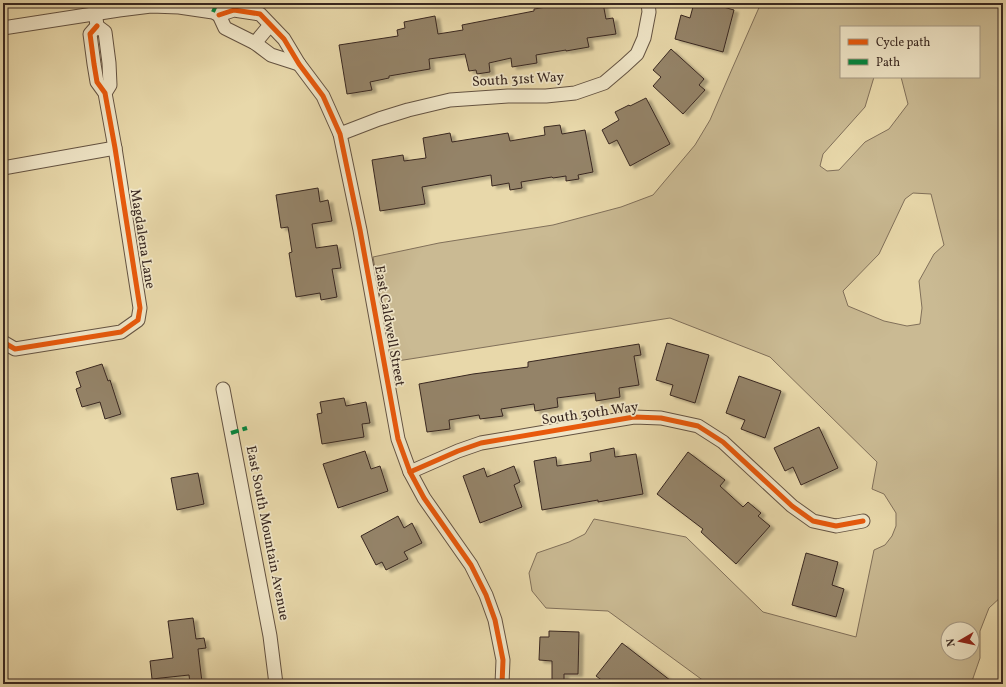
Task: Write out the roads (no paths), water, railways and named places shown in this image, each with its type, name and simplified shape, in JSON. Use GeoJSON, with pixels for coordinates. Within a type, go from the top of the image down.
{"type":"FeatureCollection","features":[{"type":"Feature","properties":{"kind":"street","name":"South 31st Way"},"geometry":{"type":"LineString","coordinates":[[340,134],[408,110],[450,100],[508,96],[546,96],[575,93],[604,83],[636,54],[644,38],[649,12],[648,3]]}},
{"type":"Feature","properties":{"kind":"street"},"geometry":{"type":"LineString","coordinates":[[3,28],[96,20],[151,6],[179,7],[212,12],[219,15],[225,28],[255,43],[271,55],[299,64]]}},
{"type":"Feature","properties":{"kind":"street","name":"East Caldwell Street"},"geometry":{"type":"LineString","coordinates":[[219,15],[234,10],[260,14],[284,38],[299,64],[324,96],[340,134],[360,230],[398,439],[410,472],[424,498],[471,565],[486,595],[495,620],[503,660],[502,684]]}},
{"type":"Feature","properties":{"kind":"street","name":"Magdalena Lane"},"geometry":{"type":"LineString","coordinates":[[3,342],[15,349],[121,332],[138,320],[140,308],[115,148],[105,93],[97,82],[94,67],[90,34],[96,20],[105,32],[110,84],[105,93]]}},
{"type":"Feature","properties":{"kind":"street"},"geometry":{"type":"LineString","coordinates":[[255,43],[270,25]]}},
{"type":"Feature","properties":{"kind":"street"},"geometry":{"type":"LineString","coordinates":[[94,67],[109,65]]}},
{"type":"Feature","properties":{"kind":"street"},"geometry":{"type":"LineString","coordinates":[[3,168],[115,148]]}},
{"type":"Feature","properties":{"kind":"street","name":"East South Mountain Avenue"},"geometry":{"type":"LineString","coordinates":[[223,389],[270,636],[276,684]]}},
{"type":"Feature","properties":{"kind":"street","name":"South 30th Way"},"geometry":{"type":"LineString","coordinates":[[410,472],[458,451],[481,443],[634,417],[660,418],[698,426],[723,442],[792,506],[813,521],[836,526],[863,521]]}}]}
